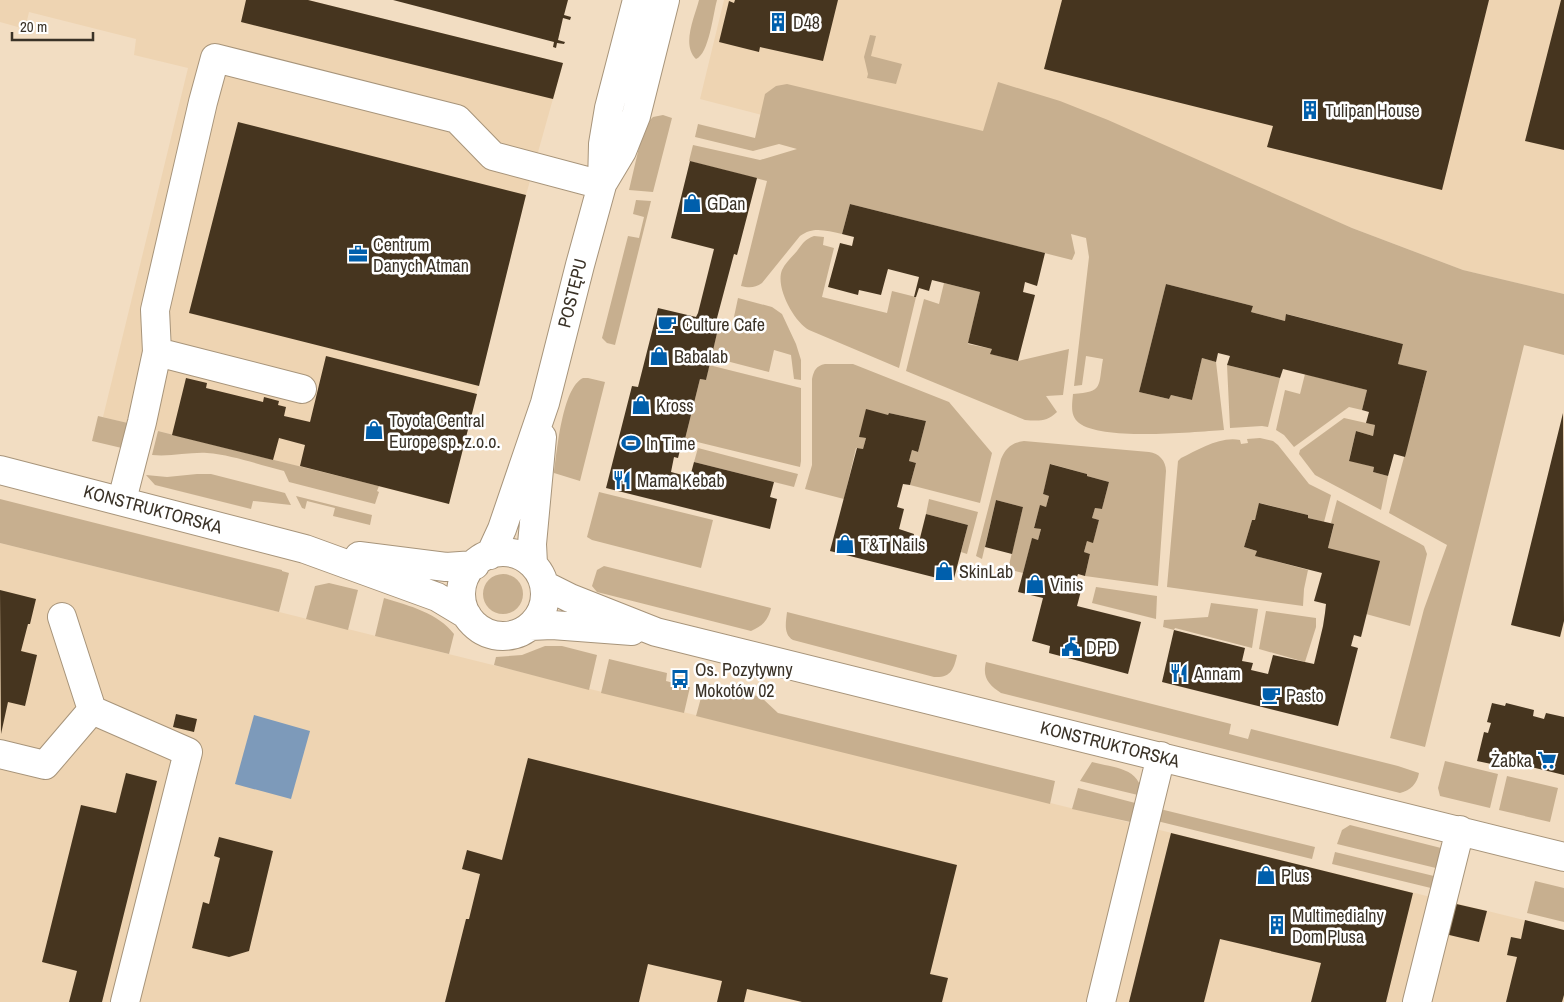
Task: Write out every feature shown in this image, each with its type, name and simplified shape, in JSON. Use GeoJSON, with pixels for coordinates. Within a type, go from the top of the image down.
{"type":"FeatureCollection","features":[{"type":"Feature","properties":{"kind":"street","name":"POSTĘPU"},"geometry":{"type":"LineString","coordinates":[[482,560],[502,529],[545,403],[602,185],[604,144],[614,88],[637,0]]}},
{"type":"Feature","properties":{"kind":"street","name":"POSTĘPU"},"geometry":{"type":"LineString","coordinates":[[602,185],[622,151],[636,116],[665,0]]}},
{"type":"Feature","properties":{"kind":"street"},"geometry":{"type":"LineString","coordinates":[[122,500],[142,422],[157,352],[155,310],[215,58],[457,118],[493,156],[602,185]]}},
{"type":"Feature","properties":{"kind":"street"},"geometry":{"type":"LineString","coordinates":[[614,88],[641,95]]}},
{"type":"Feature","properties":{"kind":"street"},"geometry":{"type":"LineString","coordinates":[[157,352],[302,389]]}},
{"type":"Feature","properties":{"kind":"street","name":"POSTĘPU"},"geometry":{"type":"LineString","coordinates":[[539,574],[532,544],[545,403]]}},
{"type":"Feature","properties":{"kind":"street","name":"KONSTRUKTORSKA"},"geometry":{"type":"LineString","coordinates":[[0,470],[122,500],[305,549],[437,597],[467,615]]}},
{"type":"Feature","properties":{"kind":"street","name":"KONSTRUKTORSKA"},"geometry":{"type":"LineString","coordinates":[[305,549],[446,567],[458,567],[482,560]]}},
{"type":"Feature","properties":{"kind":"street"},"geometry":{"type":"LineString","coordinates":[[501,553],[512,554],[524,558],[539,574],[544,598],[542,610],[530,626],[522,632],[498,636],[484,632],[473,624],[467,615],[462,595],[463,584],[467,573],[482,560],[501,553]]}},
{"type":"Feature","properties":{"kind":"street","name":"KONSTRUKTORSKA"},"geometry":{"type":"LineString","coordinates":[[539,574],[570,598],[656,632],[1564,857]]}},
{"type":"Feature","properties":{"kind":"street"},"geometry":{"type":"LineString","coordinates":[[62,617],[92,710],[188,752],[124,1002]]}},
{"type":"Feature","properties":{"kind":"street","name":"KONSTRUKTORSKA"},"geometry":{"type":"LineString","coordinates":[[530,626],[552,625],[656,632]]}},
{"type":"Feature","properties":{"kind":"street"},"geometry":{"type":"LineString","coordinates":[[0,754],[45,765],[92,710]]}},
{"type":"Feature","properties":{"kind":"street"},"geometry":{"type":"LineString","coordinates":[[1101,1002],[1161,756]]}},
{"type":"Feature","properties":{"kind":"street"},"geometry":{"type":"LineString","coordinates":[[1417,1002],[1460,830]]}},
{"type":"Feature","properties":{"kind":"shaded area"},"geometry":{"type":"Polygon","coordinates":[[[0,0],[308,0],[563,63],[526,195],[449,504],[103,417],[188,68],[134,55],[136,39],[29,12],[25,29],[0,22],[0,0]]]}},
{"type":"Feature","properties":{"kind":"shaded area"},"geometry":{"type":"Polygon","coordinates":[[[699,0],[717,0],[707,42],[704,50],[696,59],[692,53],[689,38],[699,0]]]}},
{"type":"Feature","properties":{"kind":"shaded area"},"geometry":{"type":"Polygon","coordinates":[[[724,0],[1564,0],[1564,294],[1463,270],[1352,228],[1282,198],[766,116],[700,99],[724,0]]]}},
{"type":"Feature","properties":{"kind":"shaded area"},"geometry":{"type":"Polygon","coordinates":[[[870,35],[876,36],[871,56],[902,64],[896,84],[867,78],[868,74],[864,57],[870,35]]]}},
{"type":"Feature","properties":{"kind":"shaded area"},"geometry":{"type":"Polygon","coordinates":[[[998,82],[1060,101],[1108,120],[1352,228],[1463,270],[1564,294],[1564,355],[1524,345],[1425,747],[1390,738],[1424,609],[1447,545],[1389,513],[1427,372],[1398,364],[1403,344],[1287,314],[1285,321],[1251,312],[1253,306],[1166,284],[1139,392],[1169,399],[1171,395],[1192,400],[1202,358],[1216,362],[1224,430],[1127,434],[1091,429],[1076,420],[1072,410],[1073,394],[1090,391],[1098,386],[1103,359],[1086,356],[1082,385],[1074,386],[1089,257],[1086,238],[1071,234],[1075,253],[1072,260],[850,204],[842,234],[820,230],[805,233],[800,236],[762,283],[752,287],[741,286],[767,181],[689,161],[693,145],[760,160],[797,149],[779,144],[753,151],[695,137],[698,124],[755,138],[765,94],[776,86],[787,84],[983,131],[998,82]]]}},
{"type":"Feature","properties":{"kind":"shaded area"},"geometry":{"type":"Polygon","coordinates":[[[663,115],[672,118],[653,192],[629,190],[644,126],[653,117],[663,115]]]}},
{"type":"Feature","properties":{"kind":"shaded area"},"geometry":{"type":"Polygon","coordinates":[[[636,200],[651,201],[615,345],[607,343],[602,338],[628,236],[639,238],[644,217],[633,214],[636,200]]]}},
{"type":"Feature","properties":{"kind":"shaded area"},"geometry":{"type":"Polygon","coordinates":[[[814,236],[824,237],[823,245],[834,248],[822,297],[887,313],[892,291],[916,297],[899,368],[809,330],[797,320],[787,303],[781,285],[782,270],[804,242],[814,236]]]}},
{"type":"Feature","properties":{"kind":"shaded area"},"geometry":{"type":"Polygon","coordinates":[[[944,283],[980,292],[968,344],[992,349],[991,354],[1018,361],[1069,349],[1063,395],[1046,396],[1057,412],[1050,418],[1034,421],[1025,420],[906,371],[924,299],[939,304],[944,283]]]}},
{"type":"Feature","properties":{"kind":"shaded area"},"geometry":{"type":"Polygon","coordinates":[[[738,298],[772,307],[782,314],[801,360],[801,380],[794,379],[791,355],[774,350],[769,372],[711,357],[718,329],[731,331],[738,298]]]}},
{"type":"Feature","properties":{"kind":"shaded area"},"geometry":{"type":"Polygon","coordinates":[[[825,364],[853,364],[949,402],[992,453],[980,503],[910,485],[916,463],[909,461],[912,450],[918,452],[926,421],[889,413],[860,437],[866,438],[863,449],[856,448],[844,499],[805,489],[812,465],[812,379],[816,369],[825,364]]]}},
{"type":"Feature","properties":{"kind":"shaded area"},"geometry":{"type":"Polygon","coordinates":[[[709,365],[801,388],[800,467],[685,439],[700,379],[706,380],[709,365]]]}},
{"type":"Feature","properties":{"kind":"shaded area"},"geometry":{"type":"Polygon","coordinates":[[[1227,365],[1280,378],[1268,427],[1230,428],[1227,365]]]}},
{"type":"Feature","properties":{"kind":"shaded area"},"geometry":{"type":"Polygon","coordinates":[[[1305,374],[1367,390],[1362,410],[1349,407],[1294,447],[1284,435],[1276,430],[1285,390],[1300,394],[1305,374]]]}},
{"type":"Feature","properties":{"kind":"shaded area"},"geometry":{"type":"Polygon","coordinates":[[[583,378],[605,382],[580,481],[554,473],[565,407],[576,384],[583,378]]]}},
{"type":"Feature","properties":{"kind":"shaded area"},"geometry":{"type":"Polygon","coordinates":[[[98,416],[132,424],[126,449],[92,441],[98,416]]]}},
{"type":"Feature","properties":{"kind":"shaded area"},"geometry":{"type":"Polygon","coordinates":[[[1344,418],[1375,425],[1373,436],[1356,431],[1349,460],[1374,467],[1373,472],[1388,476],[1381,510],[1315,475],[1299,454],[1300,450],[1344,418]]]}},
{"type":"Feature","properties":{"kind":"shaded area"},"geometry":{"type":"Polygon","coordinates":[[[158,431],[379,486],[377,491],[379,492],[375,504],[289,482],[284,471],[226,456],[207,453],[152,455],[158,431]]]}},
{"type":"Feature","properties":{"kind":"shaded area"},"geometry":{"type":"Polygon","coordinates":[[[1260,438],[1273,441],[1278,445],[1309,484],[1331,495],[1324,522],[1308,518],[1308,515],[1260,503],[1255,520],[1252,520],[1244,547],[1257,551],[1256,556],[1308,570],[1303,606],[1167,587],[1178,461],[1209,444],[1232,439],[1240,440],[1241,444],[1248,443],[1247,439],[1260,438]]]}},
{"type":"Feature","properties":{"kind":"shaded area"},"geometry":{"type":"Polygon","coordinates":[[[1024,441],[1149,452],[1161,458],[1165,464],[1166,471],[1158,586],[1085,576],[1090,554],[1084,552],[1087,541],[1093,542],[1099,520],[1092,518],[1095,508],[1102,509],[1109,482],[1051,464],[1043,494],[1049,496],[1046,507],[1040,506],[1034,527],[1041,529],[1038,540],[1032,539],[1023,573],[1008,569],[1023,507],[996,500],[982,559],[976,556],[1001,459],[1009,447],[1024,441]]]}},
{"type":"Feature","properties":{"kind":"shaded area"},"geometry":{"type":"Polygon","coordinates":[[[698,448],[798,474],[794,487],[694,462],[698,448]]]}},
{"type":"Feature","properties":{"kind":"shaded area"},"geometry":{"type":"Polygon","coordinates":[[[211,474],[285,493],[291,505],[253,501],[251,509],[155,485],[146,475],[167,477],[211,474]]]}},
{"type":"Feature","properties":{"kind":"shaded area"},"geometry":{"type":"Polygon","coordinates":[[[599,492],[713,520],[701,568],[592,540],[587,537],[599,492]]]}},
{"type":"Feature","properties":{"kind":"shaded area"},"geometry":{"type":"Polygon","coordinates":[[[296,496],[372,515],[370,525],[333,516],[335,508],[307,501],[305,509],[302,508],[296,496]]]}},
{"type":"Feature","properties":{"kind":"shaded area"},"geometry":{"type":"Polygon","coordinates":[[[0,499],[282,570],[289,573],[279,612],[0,543],[0,499]]]}},
{"type":"Feature","properties":{"kind":"shaded area"},"geometry":{"type":"Polygon","coordinates":[[[929,499],[978,512],[967,554],[961,552],[968,525],[926,514],[929,499]]]}},
{"type":"Feature","properties":{"kind":"shaded area"},"geometry":{"type":"Polygon","coordinates":[[[1337,500],[1424,546],[1427,554],[1410,626],[1366,614],[1328,548],[1334,525],[1331,523],[1337,500]]]}},
{"type":"Feature","properties":{"kind":"shaded area"},"geometry":{"type":"Polygon","coordinates":[[[0,543],[1564,930],[1564,1002],[0,1002],[0,543]]]}},
{"type":"Feature","properties":{"kind":"shaded area"},"geometry":{"type":"Polygon","coordinates":[[[604,566],[771,608],[764,622],[751,631],[597,592],[592,586],[597,570],[604,566]]]}},
{"type":"Feature","properties":{"kind":"shaded area"},"geometry":{"type":"Polygon","coordinates":[[[503,574],[517,580],[523,594],[517,608],[503,614],[489,608],[483,594],[489,580],[503,574]]]}},
{"type":"Feature","properties":{"kind":"shaded area"},"geometry":{"type":"Polygon","coordinates":[[[329,583],[358,590],[348,630],[306,619],[315,586],[329,583]]]}},
{"type":"Feature","properties":{"kind":"shaded area"},"geometry":{"type":"Polygon","coordinates":[[[1096,587],[1157,596],[1156,619],[1092,603],[1096,587]]]}},
{"type":"Feature","properties":{"kind":"shaded area"},"geometry":{"type":"Polygon","coordinates":[[[384,598],[432,615],[447,627],[454,634],[449,654],[375,636],[384,598]]]}},
{"type":"Feature","properties":{"kind":"shaded area"},"geometry":{"type":"Polygon","coordinates":[[[1211,603],[1258,609],[1252,648],[1175,628],[1174,630],[1163,627],[1164,620],[1208,617],[1211,603]]]}},
{"type":"Feature","properties":{"kind":"shaded area"},"geometry":{"type":"Polygon","coordinates":[[[1266,611],[1316,618],[1316,627],[1305,662],[1259,649],[1266,611]]]}},
{"type":"Feature","properties":{"kind":"shaded area"},"geometry":{"type":"Polygon","coordinates":[[[787,612],[957,655],[955,664],[948,674],[934,677],[793,640],[786,631],[787,612]]]}},
{"type":"Feature","properties":{"kind":"shaded area"},"geometry":{"type":"Polygon","coordinates":[[[545,646],[562,646],[597,655],[589,690],[494,665],[496,657],[522,655],[545,646]]]}},
{"type":"Feature","properties":{"kind":"shaded area"},"geometry":{"type":"Polygon","coordinates":[[[609,659],[667,673],[666,681],[690,687],[684,713],[601,693],[609,659]]]}},
{"type":"Feature","properties":{"kind":"shaded area"},"geometry":{"type":"Polygon","coordinates":[[[986,662],[1231,724],[1229,734],[1248,739],[1251,729],[1398,766],[1419,773],[1418,777],[1413,786],[1400,793],[1001,693],[993,687],[986,677],[986,662]]]}},
{"type":"Feature","properties":{"kind":"shaded area"},"geometry":{"type":"Polygon","coordinates":[[[705,683],[761,697],[778,713],[1055,781],[1050,804],[696,716],[705,683]]]}},
{"type":"Feature","properties":{"kind":"shaded area"},"geometry":{"type":"Polygon","coordinates":[[[1445,761],[1498,774],[1490,808],[1440,796],[1438,788],[1445,761]]]}},
{"type":"Feature","properties":{"kind":"shaded area"},"geometry":{"type":"Polygon","coordinates":[[[1092,762],[1125,770],[1132,774],[1137,779],[1142,796],[1080,781],[1092,762]]]}},
{"type":"Feature","properties":{"kind":"shaded area"},"geometry":{"type":"Polygon","coordinates":[[[1507,776],[1558,788],[1550,822],[1499,810],[1507,776]]]}},
{"type":"Feature","properties":{"kind":"shaded area"},"geometry":{"type":"Polygon","coordinates":[[[1078,788],[1139,804],[1135,823],[1072,809],[1078,788]]]}},
{"type":"Feature","properties":{"kind":"shaded area"},"geometry":{"type":"Polygon","coordinates":[[[1160,809],[1315,847],[1312,859],[1157,821],[1160,809]]]}},
{"type":"Feature","properties":{"kind":"shaded area"},"geometry":{"type":"Polygon","coordinates":[[[1350,825],[1441,848],[1444,854],[1440,869],[1337,844],[1342,830],[1350,825]]]}},
{"type":"Feature","properties":{"kind":"shaded area"},"geometry":{"type":"Polygon","coordinates":[[[1335,852],[1438,877],[1435,889],[1332,864],[1335,852]]]}},
{"type":"Feature","properties":{"kind":"shaded area"},"geometry":{"type":"Polygon","coordinates":[[[1535,881],[1564,888],[1564,922],[1527,913],[1535,881]]]}},
{"type":"Feature","properties":{"kind":"water"},"geometry":{"type":"Polygon","coordinates":[[[254,715],[310,731],[291,799],[235,784],[254,715]]]}},
{"type":"Feature","properties":{"kind":"building"},"geometry":{"type":"Polygon","coordinates":[[[246,0],[308,0],[563,63],[553,99],[241,22],[246,0]]]}},
{"type":"Feature","properties":{"kind":"building"},"geometry":{"type":"Polygon","coordinates":[[[393,0],[568,0],[564,15],[571,17],[570,20],[563,18],[558,40],[565,42],[564,44],[557,43],[556,48],[553,47],[554,42],[393,0]]]}},
{"type":"Feature","properties":{"kind":"building","name":"D48"},"geometry":{"type":"Polygon","coordinates":[[[735,0],[838,0],[823,61],[760,47],[759,52],[719,42],[729,1],[734,3],[735,0]]]}},
{"type":"Feature","properties":{"kind":"building","name":"Tulipan House"},"geometry":{"type":"Polygon","coordinates":[[[1062,0],[1489,0],[1442,190],[1267,147],[1273,126],[1044,69],[1062,0]]]}},
{"type":"Feature","properties":{"kind":"building"},"geometry":{"type":"Polygon","coordinates":[[[1561,0],[1564,0],[1564,150],[1525,141],[1561,0]]]}},
{"type":"Feature","properties":{"kind":"building","name":"Centrum Danych Atman"},"geometry":{"type":"Polygon","coordinates":[[[238,122],[526,195],[479,386],[189,313],[238,122]]]}},
{"type":"Feature","properties":{"kind":"building"},"geometry":{"type":"Polygon","coordinates":[[[690,161],[757,178],[737,255],[734,254],[717,318],[715,328],[718,329],[706,380],[700,379],[685,439],[683,438],[678,458],[674,457],[671,472],[690,477],[694,462],[774,482],[770,497],[777,499],[770,529],[606,488],[632,386],[638,387],[658,308],[696,317],[698,313],[714,249],[671,238],[690,161]]]}},
{"type":"Feature","properties":{"kind":"building"},"geometry":{"type":"Polygon","coordinates":[[[850,204],[1045,253],[1037,286],[1025,282],[1023,292],[1035,295],[1018,361],[990,354],[992,349],[968,343],[980,292],[932,280],[929,291],[919,288],[916,297],[914,297],[919,277],[888,269],[881,295],[859,290],[858,295],[828,287],[840,243],[852,246],[854,237],[842,234],[850,204]]]}},
{"type":"Feature","properties":{"kind":"building"},"geometry":{"type":"Polygon","coordinates":[[[1166,284],[1253,306],[1251,312],[1285,321],[1286,314],[1403,344],[1398,364],[1427,371],[1405,457],[1394,454],[1388,476],[1373,472],[1374,467],[1349,461],[1356,431],[1373,436],[1375,425],[1366,423],[1369,412],[1362,410],[1367,390],[1283,369],[1280,378],[1227,365],[1230,356],[1218,353],[1216,362],[1202,358],[1192,400],[1171,395],[1169,399],[1139,392],[1166,284]]]}},
{"type":"Feature","properties":{"kind":"building","name":"Toyota Central Europe sp. z.o.o."},"geometry":{"type":"Polygon","coordinates":[[[326,356],[477,394],[449,504],[300,466],[305,445],[279,438],[273,460],[172,435],[186,378],[207,383],[206,388],[263,402],[264,397],[279,401],[278,405],[286,407],[284,416],[310,422],[326,356]]]}},
{"type":"Feature","properties":{"kind":"building"},"geometry":{"type":"Polygon","coordinates":[[[866,409],[888,415],[889,413],[926,421],[918,452],[912,450],[909,461],[916,463],[910,485],[903,484],[897,507],[904,509],[899,529],[914,534],[913,540],[919,542],[926,514],[968,525],[953,582],[830,551],[857,448],[863,449],[866,438],[859,437],[866,409]]]}},
{"type":"Feature","properties":{"kind":"building"},"geometry":{"type":"Polygon","coordinates":[[[1563,413],[1564,621],[1560,637],[1511,625],[1563,413]]]}},
{"type":"Feature","properties":{"kind":"building"},"geometry":{"type":"Polygon","coordinates":[[[1050,464],[1109,482],[1102,509],[1095,508],[1092,518],[1099,520],[1093,543],[1087,541],[1084,552],[1090,554],[1085,576],[1078,574],[1077,577],[1076,585],[1082,587],[1077,606],[1141,622],[1128,674],[1049,653],[1050,646],[1032,641],[1043,598],[1018,592],[1032,538],[1038,540],[1041,529],[1034,528],[1040,505],[1046,507],[1049,496],[1043,494],[1050,464]]]}},
{"type":"Feature","properties":{"kind":"building"},"geometry":{"type":"Polygon","coordinates":[[[996,500],[1023,507],[1012,554],[985,547],[996,500]]]}},
{"type":"Feature","properties":{"kind":"building"},"geometry":{"type":"Polygon","coordinates":[[[1259,503],[1308,515],[1308,518],[1334,524],[1328,548],[1380,561],[1361,637],[1354,635],[1351,646],[1358,648],[1338,726],[1162,682],[1174,630],[1245,648],[1242,661],[1253,663],[1251,670],[1268,674],[1273,655],[1314,664],[1326,604],[1314,601],[1322,573],[1255,556],[1257,551],[1244,547],[1252,520],[1255,520],[1259,503]]]}},
{"type":"Feature","properties":{"kind":"building"},"geometry":{"type":"Polygon","coordinates":[[[0,590],[36,599],[21,651],[37,655],[25,706],[8,702],[1,734],[0,590]]]}},
{"type":"Feature","properties":{"kind":"building"},"geometry":{"type":"Polygon","coordinates":[[[1492,703],[1505,706],[1506,703],[1534,710],[1533,716],[1544,719],[1546,713],[1564,717],[1564,775],[1502,760],[1501,766],[1477,761],[1484,732],[1488,733],[1491,723],[1487,722],[1492,703]]]}},
{"type":"Feature","properties":{"kind":"building"},"geometry":{"type":"Polygon","coordinates":[[[176,714],[197,719],[194,732],[173,727],[176,714]]]}},
{"type":"Feature","properties":{"kind":"building"},"geometry":{"type":"Polygon","coordinates":[[[528,758],[957,865],[930,974],[948,978],[942,1002],[802,1002],[747,989],[744,1002],[717,1002],[722,981],[648,964],[639,1002],[445,1002],[466,919],[469,919],[480,874],[462,869],[467,850],[502,860],[528,758]]]}},
{"type":"Feature","properties":{"kind":"building"},"geometry":{"type":"Polygon","coordinates":[[[126,773],[157,781],[102,1002],[69,1002],[77,971],[42,962],[81,805],[116,813],[126,773]]]}},
{"type":"Feature","properties":{"kind":"building","name":"Multimedialny Dom Plusa"},"geometry":{"type":"Polygon","coordinates":[[[1171,833],[1413,893],[1386,1002],[1311,1002],[1321,963],[1220,939],[1204,1002],[1129,1002],[1171,833]]]}},
{"type":"Feature","properties":{"kind":"building"},"geometry":{"type":"Polygon","coordinates":[[[219,837],[273,851],[249,951],[229,957],[192,948],[203,902],[209,904],[220,858],[214,856],[219,837]]]}},
{"type":"Feature","properties":{"kind":"building"},"geometry":{"type":"Polygon","coordinates":[[[1452,903],[1487,911],[1479,942],[1445,934],[1452,903]]]}},
{"type":"Feature","properties":{"kind":"building"},"geometry":{"type":"Polygon","coordinates":[[[1525,920],[1564,930],[1564,995],[1562,1002],[1506,1002],[1517,957],[1507,955],[1511,937],[1521,939],[1525,920]]]}},
{"type":"Feature","properties":{"kind":"place","name":"D48"},"geometry":{"type":"Point","coordinates":[778,22]}},
{"type":"Feature","properties":{"kind":"place","name":"Tulipan House"},"geometry":{"type":"Point","coordinates":[1310,110]}},
{"type":"Feature","properties":{"kind":"place","name":"GDan"},"geometry":{"type":"Point","coordinates":[692,203]}},
{"type":"Feature","properties":{"kind":"place","name":"Centrum Danych Atman"},"geometry":{"type":"Point","coordinates":[358,254]}},
{"type":"Feature","properties":{"kind":"place","name":"Culture Cafe"},"geometry":{"type":"Point","coordinates":[667,324]}},
{"type":"Feature","properties":{"kind":"place","name":"Babalab"},"geometry":{"type":"Point","coordinates":[659,356]}},
{"type":"Feature","properties":{"kind":"place","name":"Kross"},"geometry":{"type":"Point","coordinates":[641,405]}},
{"type":"Feature","properties":{"kind":"place","name":"Toyota Central Europe sp. z.o.o."},"geometry":{"type":"Point","coordinates":[374,430]}},
{"type":"Feature","properties":{"kind":"place","name":"In Time"},"geometry":{"type":"Point","coordinates":[631,443]}},
{"type":"Feature","properties":{"kind":"place","name":"Mama Kebab"},"geometry":{"type":"Point","coordinates":[622,480]}},
{"type":"Feature","properties":{"kind":"place","name":"T&T Nails"},"geometry":{"type":"Point","coordinates":[845,544]}},
{"type":"Feature","properties":{"kind":"place","name":"SkinLab"},"geometry":{"type":"Point","coordinates":[944,571]}},
{"type":"Feature","properties":{"kind":"place","name":"Vinis"},"geometry":{"type":"Point","coordinates":[1035,584]}},
{"type":"Feature","properties":{"kind":"place","name":"DPD"},"geometry":{"type":"Point","coordinates":[1071,647]}},
{"type":"Feature","properties":{"kind":"place","name":"Annam"},"geometry":{"type":"Point","coordinates":[1179,673]}},
{"type":"Feature","properties":{"kind":"place","name":"Os. Pozytywny Mokotów 02"},"geometry":{"type":"Point","coordinates":[680,679]}},
{"type":"Feature","properties":{"kind":"place","name":"Pasto"},"geometry":{"type":"Point","coordinates":[1271,695]}},
{"type":"Feature","properties":{"kind":"place","name":"Żabka"},"geometry":{"type":"Point","coordinates":[1547,760]}},
{"type":"Feature","properties":{"kind":"place","name":"Plus"},"geometry":{"type":"Point","coordinates":[1266,875]}},
{"type":"Feature","properties":{"kind":"place","name":"Multimedialny Dom Plusa"},"geometry":{"type":"Point","coordinates":[1277,925]}}]}
